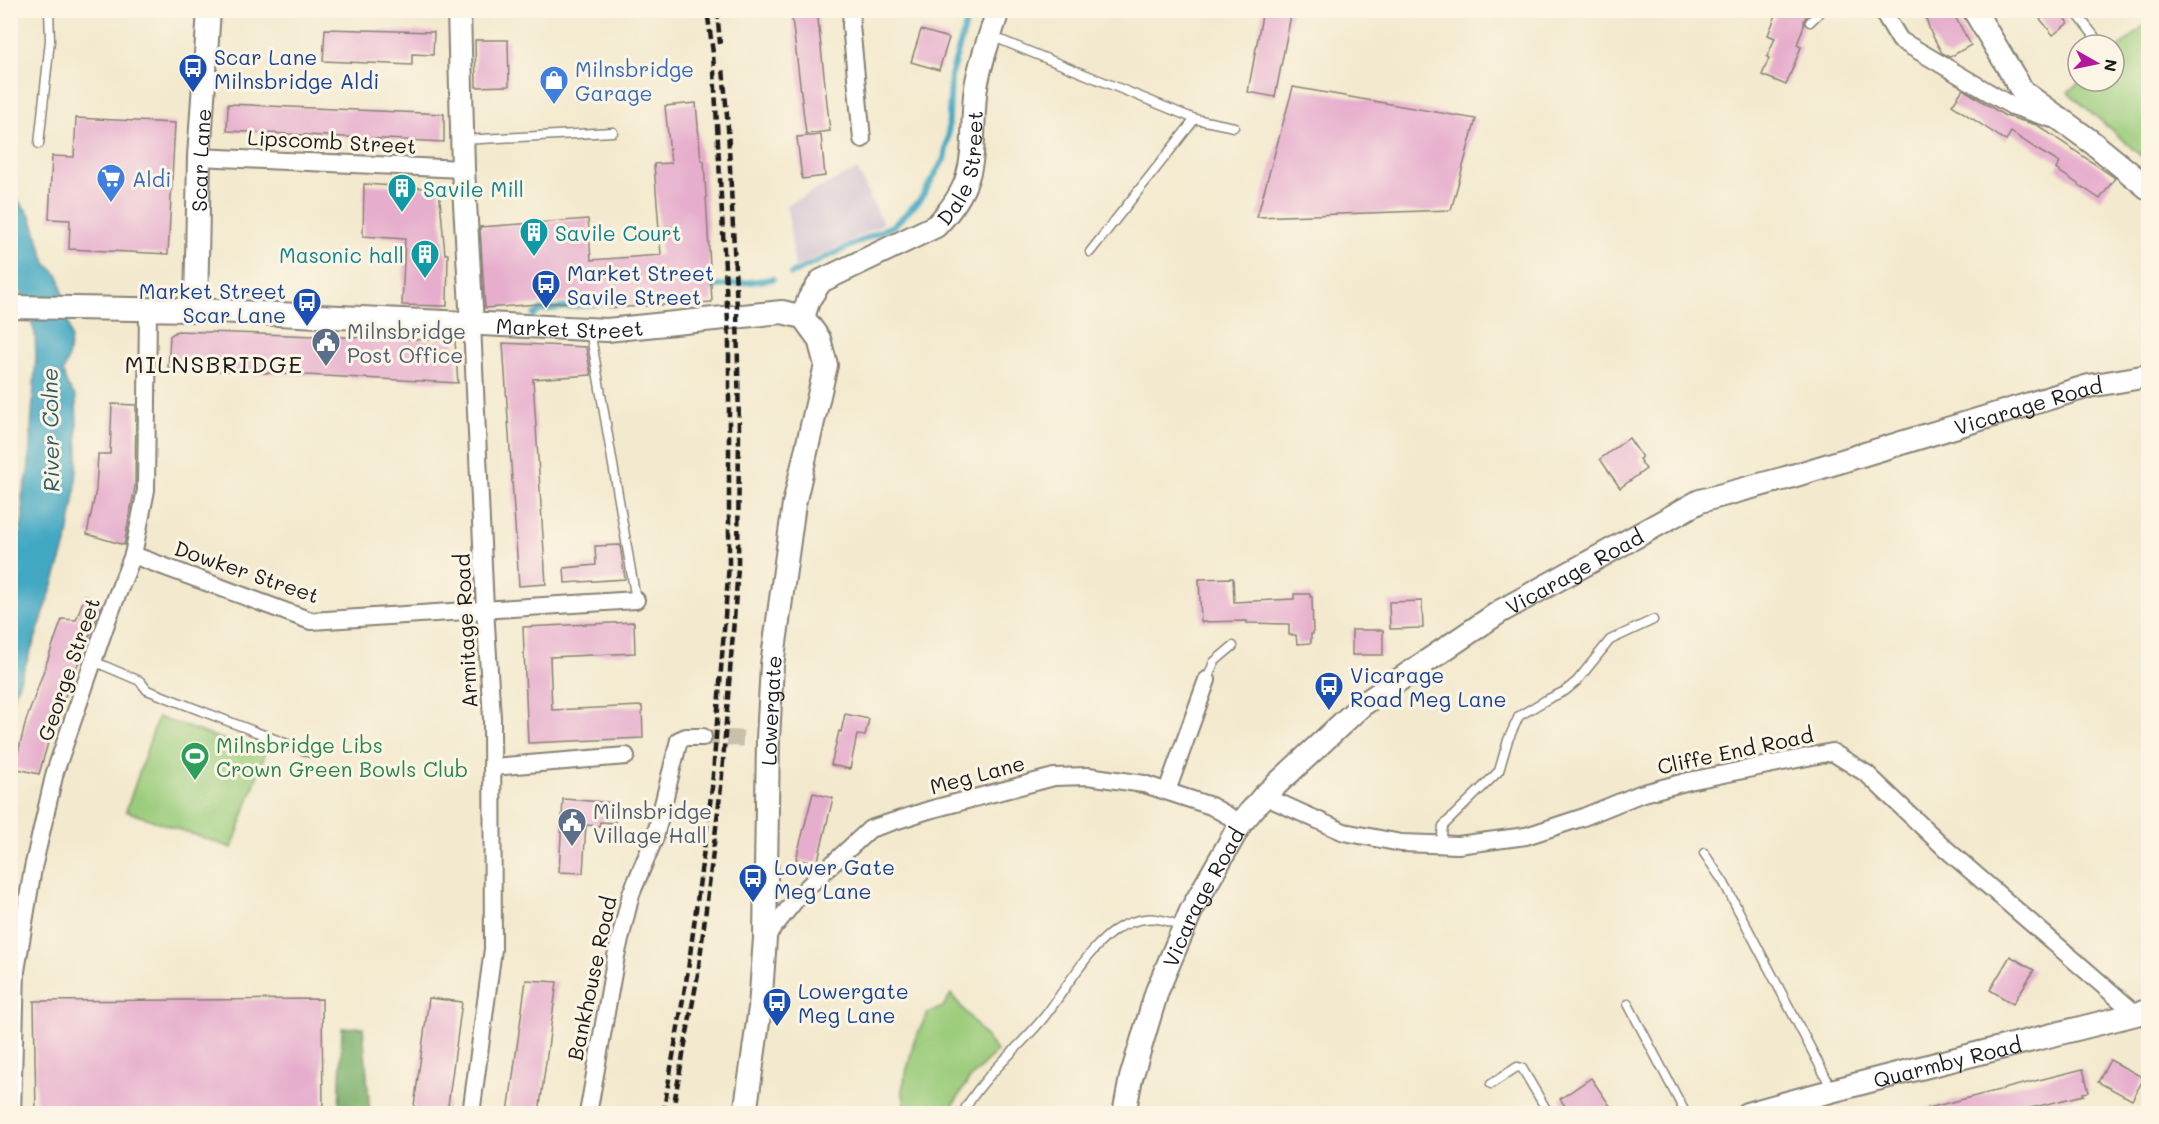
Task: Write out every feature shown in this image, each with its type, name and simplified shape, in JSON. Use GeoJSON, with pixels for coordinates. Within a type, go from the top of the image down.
{"type":"FeatureCollection","features":[{"type":"Feature","properties":{"kind":"street","name":"Scar Lane"},"geometry":{"type":"LineString","coordinates":[[195,310],[199,157],[209,10]]}},
{"type":"Feature","properties":{"kind":"street"},"geometry":{"type":"LineString","coordinates":[[459,10],[463,169],[472,324]]}},
{"type":"Feature","properties":{"kind":"street"},"geometry":{"type":"LineString","coordinates":[[852,10],[851,25],[862,139]]}},
{"type":"Feature","properties":{"kind":"street","name":"Dale Street"},"geometry":{"type":"LineString","coordinates":[[803,317],[809,299],[821,281],[936,226],[948,214],[968,177],[973,157],[975,94],[998,10]]}},
{"type":"Feature","properties":{"kind":"street"},"geometry":{"type":"LineString","coordinates":[[1882,10],[1900,40],[2012,106],[2066,123]]}},
{"type":"Feature","properties":{"kind":"street"},"geometry":{"type":"LineString","coordinates":[[1974,10],[2023,92],[2148,188]]}},
{"type":"Feature","properties":{"kind":"street","name":"Lipscomb Street"},"geometry":{"type":"LineString","coordinates":[[199,157],[463,169]]}},
{"type":"Feature","properties":{"kind":"street","name":"Market Street"},"geometry":{"type":"LineString","coordinates":[[10,307],[195,310],[590,330],[782,312],[803,317]]}},
{"type":"Feature","properties":{"kind":"street","name":"George Street"},"geometry":{"type":"LineString","coordinates":[[12,1113],[16,971],[33,868],[55,772],[133,555],[146,490],[148,310]]}},
{"type":"Feature","properties":{"kind":"street","name":"Lowergate"},"geometry":{"type":"LineString","coordinates":[[745,1113],[760,1008],[765,938],[760,739],[794,504],[826,365],[819,339],[803,317]]}},
{"type":"Feature","properties":{"kind":"street","name":"Armitage Road"},"geometry":{"type":"LineString","coordinates":[[471,1113],[493,949],[492,718],[472,324]]}},
{"type":"Feature","properties":{"kind":"street","name":"Vicarage Road"},"geometry":{"type":"LineString","coordinates":[[1124,1113],[1131,1078],[1156,991],[1184,927],[1241,823],[1264,796],[1362,705],[1501,611],[1700,501],[1786,478],[2090,386],[2148,376]]}},
{"type":"Feature","properties":{"kind":"street","name":"Dowker Street"},"geometry":{"type":"LineString","coordinates":[[133,555],[311,621],[636,600]]}},
{"type":"Feature","properties":{"kind":"street"},"geometry":{"type":"LineString","coordinates":[[1167,792],[1207,680]]}},
{"type":"Feature","properties":{"kind":"street","name":"Bankhouse Road"},"geometry":{"type":"LineString","coordinates":[[588,1113],[613,968],[631,894],[655,837],[679,740],[686,737],[703,737]]}},
{"type":"Feature","properties":{"kind":"street","name":"Cliffe End Road"},"geometry":{"type":"LineString","coordinates":[[1264,796],[1344,832],[1401,843],[1458,845],[1526,836],[1581,818],[1640,794],[1689,781],[1832,752],[1867,774],[1946,849],[2144,1019]]}},
{"type":"Feature","properties":{"kind":"street"},"geometry":{"type":"LineString","coordinates":[[492,767],[626,756]]}},
{"type":"Feature","properties":{"kind":"street","name":"Meg Lane"},"geometry":{"type":"LineString","coordinates":[[765,938],[801,893],[870,829],[928,810],[1054,777],[1088,776],[1144,784],[1211,806],[1241,823]]}},
{"type":"Feature","properties":{"kind":"street","name":"Quarmby Road"},"geometry":{"type":"LineString","coordinates":[[1747,1113],[1869,1080],[2144,1019]]}},
{"type":"Feature","properties":{"kind":"lane"},"geometry":{"type":"LineString","coordinates":[[39,144],[50,40],[48,10]]}},
{"type":"Feature","properties":{"kind":"lane"},"geometry":{"type":"LineString","coordinates":[[1810,22],[1822,10]]}},
{"type":"Feature","properties":{"kind":"lane"},"geometry":{"type":"LineString","coordinates":[[2073,10],[2092,33]]}},
{"type":"Feature","properties":{"kind":"lane"},"geometry":{"type":"LineString","coordinates":[[991,36],[1195,119],[1234,127]]}},
{"type":"Feature","properties":{"kind":"lane"},"geometry":{"type":"LineString","coordinates":[[1090,252],[1195,119]]}},
{"type":"Feature","properties":{"kind":"lane"},"geometry":{"type":"LineString","coordinates":[[462,140],[612,132]]}},
{"type":"Feature","properties":{"kind":"lane"},"geometry":{"type":"LineString","coordinates":[[590,330],[636,600]]}},
{"type":"Feature","properties":{"kind":"lane"},"geometry":{"type":"LineString","coordinates":[[1441,844],[1443,826],[1498,771],[1519,716],[1565,691],[1577,681],[1610,640],[1653,620]]}},
{"type":"Feature","properties":{"kind":"lane"},"geometry":{"type":"LineString","coordinates":[[1207,680],[1214,662],[1233,646]]}},
{"type":"Feature","properties":{"kind":"lane"},"geometry":{"type":"LineString","coordinates":[[93,661],[140,681],[147,690],[316,754]]}},
{"type":"Feature","properties":{"kind":"lane"},"geometry":{"type":"LineString","coordinates":[[1704,853],[1724,884],[1832,1090]]}},
{"type":"Feature","properties":{"kind":"lane"},"geometry":{"type":"LineString","coordinates":[[962,1113],[987,1076],[1046,1015],[1086,959],[1120,927],[1148,917],[1184,927]]}},
{"type":"Feature","properties":{"kind":"lane"},"geometry":{"type":"LineString","coordinates":[[1628,1004],[1686,1113]]}},
{"type":"Feature","properties":{"kind":"lane"},"geometry":{"type":"LineString","coordinates":[[1491,1084],[1518,1067],[1522,1068],[1549,1113]]}},
{"type":"Feature","properties":{"kind":"shaded area"},"geometry":{"type":"Polygon","coordinates":[[[857,169],[883,224],[795,268],[787,205],[857,169]]]}},
{"type":"Feature","properties":{"kind":"green space"},"geometry":{"type":"Polygon","coordinates":[[[2148,22],[2148,162],[2069,93],[2126,93],[2126,41],[2148,22]]]}},
{"type":"Feature","properties":{"kind":"green space","name":"Milnsbridge Libs Crown Green Bowls Club"},"geometry":{"type":"Polygon","coordinates":[[[158,717],[265,754],[232,848],[126,811],[158,717]]]}},
{"type":"Feature","properties":{"kind":"green space"},"geometry":{"type":"Polygon","coordinates":[[[951,994],[997,1051],[968,1081],[948,1113],[907,1113],[902,1090],[914,1041],[928,1013],[943,1007],[951,994]]]}},
{"type":"Feature","properties":{"kind":"green space"},"geometry":{"type":"Polygon","coordinates":[[[363,1027],[370,1113],[339,1113],[342,1028],[363,1027]]]}},
{"type":"Feature","properties":{"kind":"water","name":"River Colne"},"geometry":{"type":"Polygon","coordinates":[[[11,192],[31,216],[46,263],[59,276],[71,338],[63,372],[67,385],[76,397],[78,456],[75,495],[67,541],[38,631],[11,704],[11,570],[23,517],[22,496],[28,475],[36,356],[35,333],[11,265],[11,192]]]}},
{"type":"Feature","properties":{"kind":"building"},"geometry":{"type":"Polygon","coordinates":[[[791,10],[817,10],[830,131],[806,134],[791,10]]]}},
{"type":"Feature","properties":{"kind":"building"},"geometry":{"type":"Polygon","coordinates":[[[1263,10],[1292,10],[1275,97],[1248,92],[1263,10]]]}},
{"type":"Feature","properties":{"kind":"building"},"geometry":{"type":"Polygon","coordinates":[[[1778,10],[1810,10],[1804,20],[1797,45],[1801,47],[1786,85],[1762,75],[1775,38],[1768,35],[1778,10]]]}},
{"type":"Feature","properties":{"kind":"building"},"geometry":{"type":"Polygon","coordinates":[[[1923,10],[1951,10],[1971,45],[1950,57],[1942,53],[1931,33],[1923,10]]]}},
{"type":"Feature","properties":{"kind":"building"},"geometry":{"type":"Polygon","coordinates":[[[2033,10],[2059,10],[2068,23],[2053,35],[2033,10]]]}},
{"type":"Feature","properties":{"kind":"building"},"geometry":{"type":"Polygon","coordinates":[[[325,29],[434,32],[433,55],[412,54],[412,65],[323,61],[325,29]]]}},
{"type":"Feature","properties":{"kind":"building"},"geometry":{"type":"Polygon","coordinates":[[[921,30],[949,38],[939,70],[911,62],[921,30]]]}},
{"type":"Feature","properties":{"kind":"building"},"geometry":{"type":"Polygon","coordinates":[[[475,40],[508,40],[509,86],[476,87],[475,40]]]}},
{"type":"Feature","properties":{"kind":"building"},"geometry":{"type":"Polygon","coordinates":[[[1293,87],[1476,119],[1451,210],[1257,217],[1293,87]]]}},
{"type":"Feature","properties":{"kind":"building"},"geometry":{"type":"Polygon","coordinates":[[[1963,89],[2005,116],[2037,125],[2115,178],[2100,199],[2056,169],[2060,163],[2011,132],[2006,141],[1952,105],[1963,89]]]}},
{"type":"Feature","properties":{"kind":"building"},"geometry":{"type":"Polygon","coordinates":[[[696,103],[701,161],[704,161],[712,302],[610,308],[610,299],[485,308],[480,227],[588,219],[591,260],[661,255],[654,164],[671,163],[665,106],[696,103]]]}},
{"type":"Feature","properties":{"kind":"building"},"geometry":{"type":"Polygon","coordinates":[[[228,104],[444,114],[444,142],[227,131],[228,104]]]}},
{"type":"Feature","properties":{"kind":"building"},"geometry":{"type":"Polygon","coordinates":[[[76,118],[175,123],[168,254],[69,249],[70,220],[49,219],[52,156],[74,157],[76,118]]]}},
{"type":"Feature","properties":{"kind":"building"},"geometry":{"type":"Polygon","coordinates":[[[821,135],[825,176],[802,179],[797,137],[821,135]]]}},
{"type":"Feature","properties":{"kind":"building"},"geometry":{"type":"Polygon","coordinates":[[[364,184],[439,189],[445,254],[448,254],[447,306],[402,305],[405,239],[363,236],[364,184]]]}},
{"type":"Feature","properties":{"kind":"building"},"geometry":{"type":"Polygon","coordinates":[[[177,331],[455,341],[458,383],[168,368],[170,336],[177,331]]]}},
{"type":"Feature","properties":{"kind":"building"},"geometry":{"type":"Polygon","coordinates":[[[503,343],[586,347],[591,375],[533,379],[546,584],[519,586],[503,343]]]}},
{"type":"Feature","properties":{"kind":"building"},"geometry":{"type":"Polygon","coordinates":[[[112,404],[136,405],[135,487],[124,545],[87,534],[96,490],[98,454],[110,454],[112,404]]]}},
{"type":"Feature","properties":{"kind":"building"},"geometry":{"type":"Polygon","coordinates":[[[1629,438],[1642,457],[1639,459],[1646,469],[1620,488],[1600,459],[1629,438]]]}},
{"type":"Feature","properties":{"kind":"building"},"geometry":{"type":"Polygon","coordinates":[[[620,545],[625,579],[565,583],[564,568],[596,565],[595,546],[620,545]]]}},
{"type":"Feature","properties":{"kind":"building"},"geometry":{"type":"Polygon","coordinates":[[[1233,578],[1234,602],[1294,599],[1294,594],[1310,594],[1313,634],[1311,634],[1311,643],[1297,644],[1296,635],[1289,635],[1289,624],[1247,623],[1247,621],[1201,622],[1199,579],[1233,578]]]}},
{"type":"Feature","properties":{"kind":"building"},"geometry":{"type":"Polygon","coordinates":[[[85,595],[102,604],[52,729],[39,774],[14,768],[26,721],[62,619],[76,620],[85,595]]]}},
{"type":"Feature","properties":{"kind":"building"},"geometry":{"type":"Polygon","coordinates":[[[1422,601],[1423,628],[1390,629],[1389,602],[1422,601]]]}},
{"type":"Feature","properties":{"kind":"building"},"geometry":{"type":"Polygon","coordinates":[[[634,622],[635,653],[550,657],[552,710],[642,706],[643,738],[528,743],[523,627],[634,622]]]}},
{"type":"Feature","properties":{"kind":"building"},"geometry":{"type":"Polygon","coordinates":[[[1352,630],[1383,630],[1383,655],[1352,655],[1352,630]]]}},
{"type":"Feature","properties":{"kind":"building"},"geometry":{"type":"Polygon","coordinates":[[[845,714],[869,719],[865,736],[857,735],[850,769],[831,765],[845,714]]]}},
{"type":"Feature","properties":{"kind":"building"},"geometry":{"type":"Polygon","coordinates":[[[813,793],[833,798],[817,864],[796,859],[813,793]]]}},
{"type":"Feature","properties":{"kind":"building","name":"Milnsbridge Village Hall"},"geometry":{"type":"Polygon","coordinates":[[[563,799],[616,803],[615,823],[600,822],[599,826],[586,825],[583,873],[559,872],[563,799]]]}},
{"type":"Feature","properties":{"kind":"building"},"geometry":{"type":"Polygon","coordinates":[[[2010,956],[2034,970],[2013,1004],[1990,990],[2010,956]]]}},
{"type":"Feature","properties":{"kind":"building"},"geometry":{"type":"Polygon","coordinates":[[[526,980],[557,982],[539,1113],[508,1113],[526,980]]]}},
{"type":"Feature","properties":{"kind":"building"},"geometry":{"type":"Polygon","coordinates":[[[429,998],[462,1002],[447,1113],[413,1113],[429,998]]]}},
{"type":"Feature","properties":{"kind":"building"},"geometry":{"type":"Polygon","coordinates":[[[322,999],[323,1113],[36,1113],[34,1001],[322,999]]]}},
{"type":"Feature","properties":{"kind":"building"},"geometry":{"type":"Polygon","coordinates":[[[2110,1060],[2144,1078],[2132,1100],[2098,1082],[2110,1060]]]}},
{"type":"Feature","properties":{"kind":"building"},"geometry":{"type":"Polygon","coordinates":[[[2083,1069],[2089,1092],[2083,1093],[2084,1095],[2011,1113],[1929,1113],[1928,1108],[2083,1069]]]}},
{"type":"Feature","properties":{"kind":"building"},"geometry":{"type":"Polygon","coordinates":[[[1591,1078],[1615,1113],[1570,1113],[1560,1099],[1591,1078]]]}},
{"type":"Feature","properties":{"kind":"waterway"},"geometry":{"type":"LineString","coordinates":[[791,274],[894,225],[920,200],[944,159],[948,138],[951,75],[970,10]]}},
{"type":"Feature","properties":{"kind":"waterway"},"geometry":{"type":"LineString","coordinates":[[711,287],[773,279]]}},
{"type":"Feature","properties":{"kind":"waterway"},"geometry":{"type":"LineString","coordinates":[[534,315],[540,310],[610,303]]}},
{"type":"Feature","properties":{"kind":"tunnel"},"geometry":{"type":"LineString","coordinates":[[703,737],[751,739]]}},
{"type":"Feature","properties":{"kind":"railway"},"geometry":{"type":"LineString","coordinates":[[663,1114],[688,970],[712,788],[729,564],[729,340],[713,53],[707,10]]}},
{"type":"Feature","properties":{"kind":"railway"},"geometry":{"type":"LineString","coordinates":[[717,10],[720,44]]}},
{"type":"Feature","properties":{"kind":"railway"},"geometry":{"type":"LineString","coordinates":[[672,1114],[698,974],[721,787],[738,568],[737,308],[723,68]]}},
{"type":"Feature","properties":{"kind":"place","name":"Scar Lane Milnsbridge Aldi"},"geometry":{"type":"Point","coordinates":[193,94]}},
{"type":"Feature","properties":{"kind":"place","name":"Milnsbridge Garage"},"geometry":{"type":"Point","coordinates":[554,106]}},
{"type":"Feature","properties":{"kind":"place","name":"Aldi"},"geometry":{"type":"Point","coordinates":[111,204]}},
{"type":"Feature","properties":{"kind":"place","name":"Savile Mill"},"geometry":{"type":"Point","coordinates":[402,214]}},
{"type":"Feature","properties":{"kind":"place","name":"Savile Court"},"geometry":{"type":"Point","coordinates":[534,258]}},
{"type":"Feature","properties":{"kind":"place","name":"Masonic hall"},"geometry":{"type":"Point","coordinates":[425,280]}},
{"type":"Feature","properties":{"kind":"place","name":"Market Street Savile Street"},"geometry":{"type":"Point","coordinates":[546,310]}},
{"type":"Feature","properties":{"kind":"place","name":"Market Street Scar Lane"},"geometry":{"type":"Point","coordinates":[307,328]}},
{"type":"Feature","properties":{"kind":"place","name":"Milnsbridge Post Office"},"geometry":{"type":"Point","coordinates":[326,368]}},
{"type":"Feature","properties":{"kind":"place","name":"Vicarage Road Meg Lane"},"geometry":{"type":"Point","coordinates":[1329,712]}},
{"type":"Feature","properties":{"kind":"place","name":"Milnsbridge Libs Crown Green Bowls Club"},"geometry":{"type":"Point","coordinates":[195,782]}},
{"type":"Feature","properties":{"kind":"place","name":"Milnsbridge Village Hall"},"geometry":{"type":"Point","coordinates":[572,848]}},
{"type":"Feature","properties":{"kind":"place","name":"Lower Gate Meg Lane"},"geometry":{"type":"Point","coordinates":[753,904]}},
{"type":"Feature","properties":{"kind":"place","name":"Lowergate Meg Lane"},"geometry":{"type":"Point","coordinates":[777,1028]}},
{"type":"Feature","properties":{"kind":"district","name":"MILNSBRIDGE"},"geometry":{"type":"Point","coordinates":[214,363]}}]}
